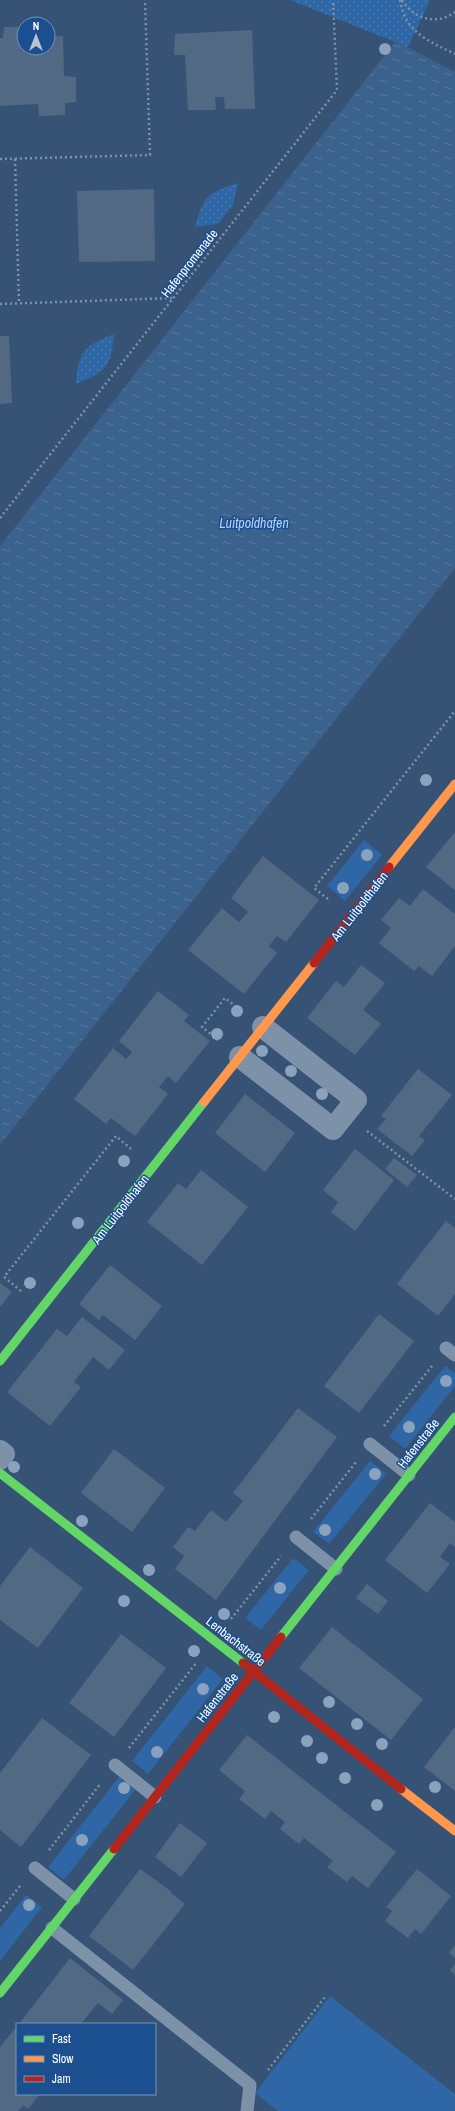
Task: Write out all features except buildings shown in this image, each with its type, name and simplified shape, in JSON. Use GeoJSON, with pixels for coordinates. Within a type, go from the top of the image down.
{"type":"FeatureCollection","features":[{"type":"Feature","properties":{"kind":"street","name":"Am Luitpoldhafen"},"geometry":{"type":"LineString","coordinates":[[0,1361],[455,784]]}},
{"type":"Feature","properties":{"kind":"street"},"geometry":{"type":"LineString","coordinates":[[240,1057],[333,1130],[356,1100],[263,1027]]}},
{"type":"Feature","properties":{"kind":"street","name":"Hafenstraße"},"geometry":{"type":"LineString","coordinates":[[0,1993],[455,1417]]}},
{"type":"Feature","properties":{"kind":"street"},"geometry":{"type":"LineString","coordinates":[[0,1451],[4,1454],[0,1459]]}},
{"type":"Feature","properties":{"kind":"street","name":"Lenbachstraße"},"geometry":{"type":"LineString","coordinates":[[0,1474],[254,1671],[455,1831]]}},
{"type":"Feature","properties":{"kind":"lane"},"geometry":{"type":"LineString","coordinates":[[370,1444],[409,1475]]}},
{"type":"Feature","properties":{"kind":"lane"},"geometry":{"type":"LineString","coordinates":[[296,1537],[336,1569]]}},
{"type":"Feature","properties":{"kind":"lane"},"geometry":{"type":"LineString","coordinates":[[115,1766],[155,1797]]}},
{"type":"Feature","properties":{"kind":"lane"},"geometry":{"type":"LineString","coordinates":[[34,1868],[74,1900]]}},
{"type":"Feature","properties":{"kind":"lane"},"geometry":{"type":"LineString","coordinates":[[52,1928],[250,2085],[247,2111]]}},
{"type":"Feature","properties":{"kind":"path"},"geometry":{"type":"LineString","coordinates":[[0,159],[150,155],[145,0]]}},
{"type":"Feature","properties":{"kind":"path","name":"Hafenpromenade"},"geometry":{"type":"LineString","coordinates":[[0,518],[337,90],[333,0]]}},
{"type":"Feature","properties":{"kind":"path"},"geometry":{"type":"LineString","coordinates":[[401,0],[407,8],[417,15],[428,19],[440,19],[455,12]]}},
{"type":"Feature","properties":{"kind":"path"},"geometry":{"type":"LineString","coordinates":[[401,0],[403,15],[412,29],[426,40],[455,54]]}},
{"type":"Feature","properties":{"kind":"path"},"geometry":{"type":"LineString","coordinates":[[15,159],[19,303]]}},
{"type":"Feature","properties":{"kind":"path"},"geometry":{"type":"LineString","coordinates":[[0,304],[174,298]]}},
{"type":"Feature","properties":{"kind":"path"},"geometry":{"type":"LineString","coordinates":[[350,917],[314,888],[455,711]]}},
{"type":"Feature","properties":{"kind":"path"},"geometry":{"type":"LineString","coordinates":[[240,1057],[202,1027],[206,1021],[225,998],[263,1027]]}},
{"type":"Feature","properties":{"kind":"path"},"geometry":{"type":"LineString","coordinates":[[345,1114],[455,1199]]}},
{"type":"Feature","properties":{"kind":"path"},"geometry":{"type":"LineString","coordinates":[[43,1307],[4,1277],[116,1136],[154,1166]]}},
{"type":"Feature","properties":{"kind":"path"},"geometry":{"type":"LineString","coordinates":[[249,2094],[325,1997]]}},
{"type":"Feature","properties":{"kind":"shaded area"},"geometry":{"type":"Polygon","coordinates":[[[290,0],[430,0],[408,47],[290,0]]]}},
{"type":"Feature","properties":{"kind":"shaded area"},"geometry":{"type":"Polygon","coordinates":[[[238,183],[233,205],[218,224],[195,227],[201,208],[208,197],[219,190],[238,183]]]}},
{"type":"Feature","properties":{"kind":"shaded area"},"geometry":{"type":"Polygon","coordinates":[[[114,334],[111,354],[106,366],[95,375],[76,384],[79,364],[84,351],[95,343],[114,334]]]}},
{"type":"Feature","properties":{"kind":"shaded area"},"geometry":{"type":"Polygon","coordinates":[[[364,840],[382,855],[345,901],[327,886],[364,840]]]}},
{"type":"Feature","properties":{"kind":"shaded area"},"geometry":{"type":"Polygon","coordinates":[[[445,1366],[455,1373],[455,1386],[405,1449],[389,1436],[445,1366]]]}},
{"type":"Feature","properties":{"kind":"shaded area"},"geometry":{"type":"Polygon","coordinates":[[[370,1461],[386,1474],[329,1544],[313,1532],[370,1461]]]}},
{"type":"Feature","properties":{"kind":"shaded area"},"geometry":{"type":"Polygon","coordinates":[[[293,1558],[309,1570],[261,1630],[245,1618],[293,1558]]]}},
{"type":"Feature","properties":{"kind":"shaded area"},"geometry":{"type":"Polygon","coordinates":[[[207,1666],[223,1679],[148,1774],[132,1761],[207,1666]]]}},
{"type":"Feature","properties":{"kind":"shaded area"},"geometry":{"type":"Polygon","coordinates":[[[119,1777],[135,1790],[64,1880],[48,1867],[119,1777]]]}},
{"type":"Feature","properties":{"kind":"shaded area"},"geometry":{"type":"Polygon","coordinates":[[[26,1895],[42,1907],[0,1961],[0,1928],[26,1895]]]}},
{"type":"Feature","properties":{"kind":"shaded area"},"geometry":{"type":"Polygon","coordinates":[[[330,1996],[455,2094],[455,2111],[278,2111],[255,2093],[330,1996]]]}},
{"type":"Feature","properties":{"kind":"water","name":"Luitpoldhafen"},"geometry":{"type":"Polygon","coordinates":[[[396,41],[453,71],[455,70],[455,568],[0,1145],[0,546],[396,41]]]}},
{"type":"Feature","properties":{"kind":"traffic: fast"},"geometry":{"type":"LineString","coordinates":[[0,1361],[204,1102]]}},
{"type":"Feature","properties":{"kind":"traffic: fast"},"geometry":{"type":"LineString","coordinates":[[281,1637],[455,1417]]}},
{"type":"Feature","properties":{"kind":"traffic: fast"},"geometry":{"type":"LineString","coordinates":[[0,1473],[243,1663]]}},
{"type":"Feature","properties":{"kind":"traffic: fast"},"geometry":{"type":"LineString","coordinates":[[0,1993],[114,1849]]}},
{"type":"Feature","properties":{"kind":"traffic: slow"},"geometry":{"type":"LineString","coordinates":[[389,867],[455,784]]}},
{"type":"Feature","properties":{"kind":"traffic: slow"},"geometry":{"type":"LineString","coordinates":[[204,1102],[314,963]]}},
{"type":"Feature","properties":{"kind":"traffic: slow"},"geometry":{"type":"LineString","coordinates":[[401,1789],[455,1831]]}},
{"type":"Feature","properties":{"kind":"traffic: jam"},"geometry":{"type":"LineString","coordinates":[[314,963],[389,867]]}},
{"type":"Feature","properties":{"kind":"traffic: jam"},"geometry":{"type":"LineString","coordinates":[[114,1849],[281,1637]]}},
{"type":"Feature","properties":{"kind":"traffic: jam"},"geometry":{"type":"LineString","coordinates":[[243,1663],[401,1789]]}}]}
